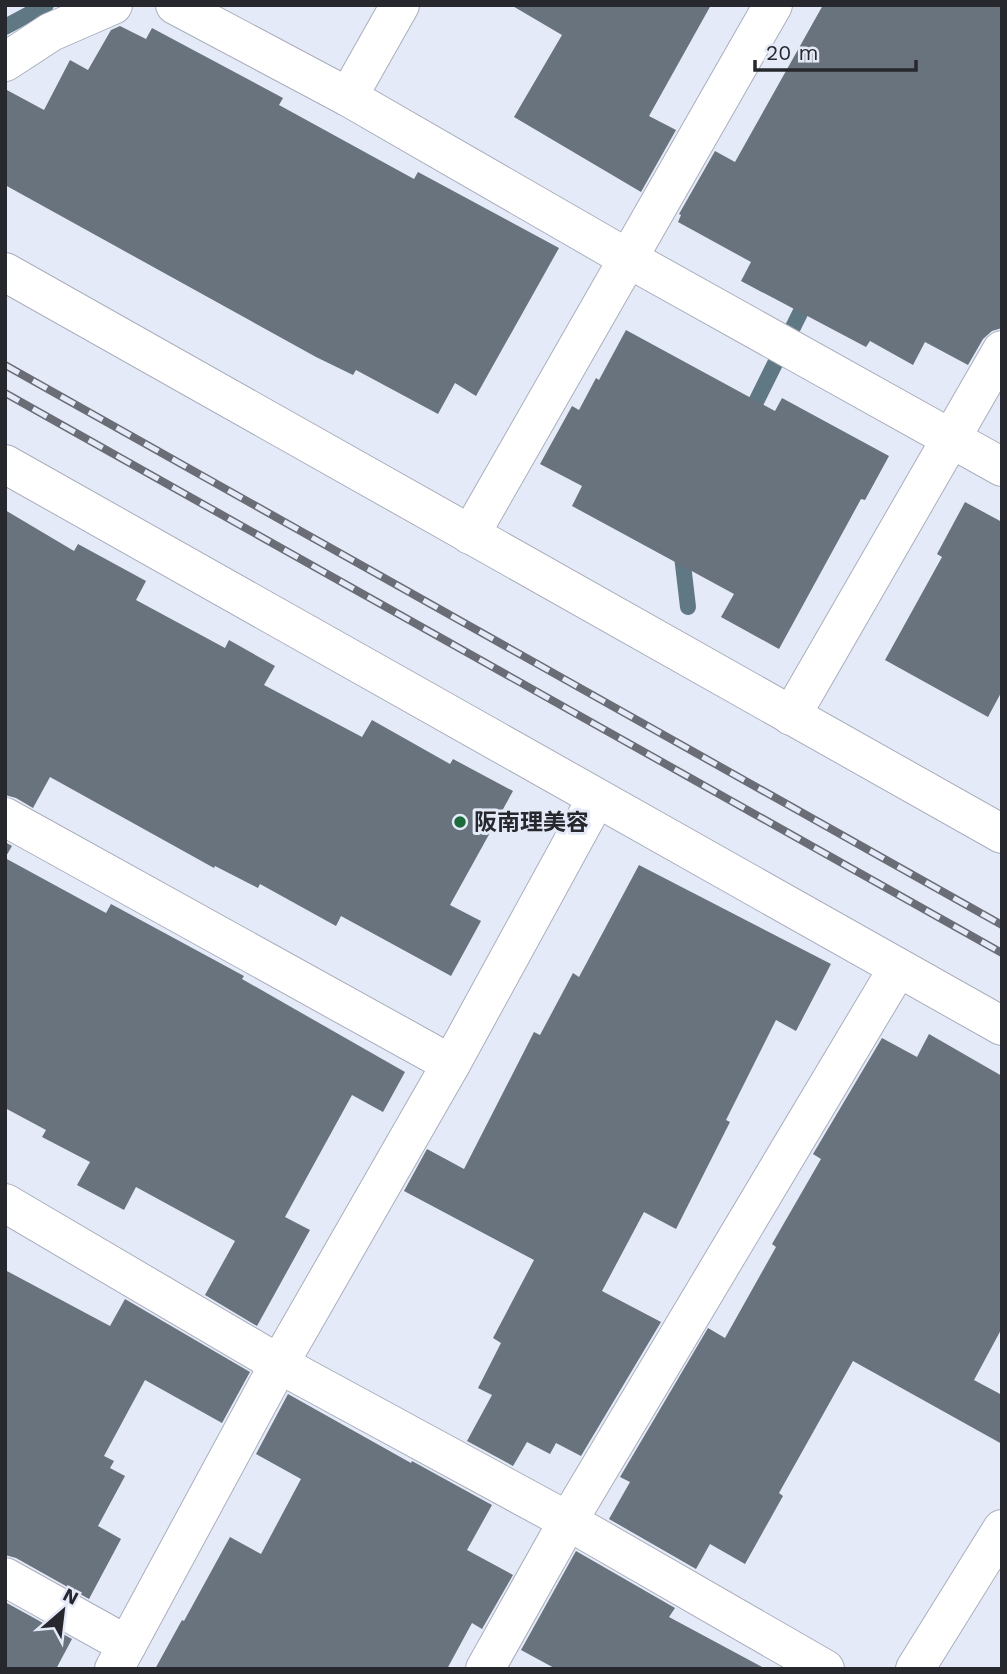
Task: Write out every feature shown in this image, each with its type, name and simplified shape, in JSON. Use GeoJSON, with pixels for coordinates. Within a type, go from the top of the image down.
{"type":"FeatureCollection","features":[{"type":"Feature","properties":{"kind":"street"},"geometry":{"type":"LineString","coordinates":[[5,62],[51,32],[113,5]]}},
{"type":"Feature","properties":{"kind":"street"},"geometry":{"type":"LineString","coordinates":[[175,5],[348,97],[1002,467]]}},
{"type":"Feature","properties":{"kind":"street"},"geometry":{"type":"LineString","coordinates":[[348,97],[400,5]]}},
{"type":"Feature","properties":{"kind":"street"},"geometry":{"type":"LineString","coordinates":[[470,535],[773,5]]}},
{"type":"Feature","properties":{"kind":"street"},"geometry":{"type":"LineString","coordinates":[[5,272],[1002,834]]}},
{"type":"Feature","properties":{"kind":"street"},"geometry":{"type":"LineString","coordinates":[[791,716],[1002,350]]}},
{"type":"Feature","properties":{"kind":"street"},"geometry":{"type":"LineString","coordinates":[[5,464],[1002,1026]]}},
{"type":"Feature","properties":{"kind":"street"},"geometry":{"type":"LineString","coordinates":[[5,1577],[120,1657],[279,1364],[451,1064],[596,799]]}},
{"type":"Feature","properties":{"kind":"street"},"geometry":{"type":"LineString","coordinates":[[5,817],[451,1064]]}},
{"type":"Feature","properties":{"kind":"street"},"geometry":{"type":"LineString","coordinates":[[485,1669],[568,1521],[898,968]]}},
{"type":"Feature","properties":{"kind":"street"},"geometry":{"type":"LineString","coordinates":[[5,1203],[279,1364],[568,1521],[825,1669]]}},
{"type":"Feature","properties":{"kind":"street"},"geometry":{"type":"LineString","coordinates":[[915,1669],[1002,1529]]}},
{"type":"Feature","properties":{"kind":"building"},"geometry":{"type":"Polygon","coordinates":[[[511,5],[711,5],[649,116],[676,130],[641,192],[514,117],[562,35],[511,5]]]}},
{"type":"Feature","properties":{"kind":"building"},"geometry":{"type":"Polygon","coordinates":[[[823,5],[1002,5],[1002,328],[992,331],[983,339],[968,365],[925,342],[913,365],[870,341],[866,347],[741,281],[751,262],[678,222],[681,215],[679,214],[715,151],[735,162],[823,5]]]}},
{"type":"Feature","properties":{"kind":"building"},"geometry":{"type":"Polygon","coordinates":[[[120,26],[146,39],[152,28],[283,98],[279,105],[414,179],[418,172],[559,248],[476,396],[455,383],[438,414],[356,370],[353,375],[316,357],[5,185],[5,89],[44,110],[70,60],[88,70],[111,30],[120,26]]]}},
{"type":"Feature","properties":{"kind":"building"},"geometry":{"type":"Polygon","coordinates":[[[626,330],[775,411],[782,398],[889,456],[865,500],[861,499],[779,649],[721,617],[734,594],[572,506],[582,486],[540,464],[572,406],[579,410],[626,330]]]}},
{"type":"Feature","properties":{"kind":"building"},"geometry":{"type":"Polygon","coordinates":[[[965,502],[1002,522],[1002,691],[988,717],[885,660],[942,557],[937,554],[965,502]]]}},
{"type":"Feature","properties":{"kind":"building"},"geometry":{"type":"Polygon","coordinates":[[[5,510],[74,551],[78,544],[146,581],[136,600],[225,648],[229,640],[275,666],[264,685],[362,737],[372,720],[450,764],[453,759],[513,791],[450,905],[481,921],[451,976],[341,916],[336,926],[260,884],[258,888],[215,866],[214,868],[50,777],[33,808],[5,795],[5,510]]]}},
{"type":"Feature","properties":{"kind":"building"},"geometry":{"type":"Polygon","coordinates":[[[5,842],[12,846],[5,858],[5,842]]]}},
{"type":"Feature","properties":{"kind":"building"},"geometry":{"type":"Polygon","coordinates":[[[5,858],[106,913],[111,904],[244,976],[242,979],[405,1072],[383,1112],[352,1095],[285,1217],[310,1230],[257,1326],[205,1295],[235,1241],[136,1187],[124,1210],[77,1185],[90,1162],[42,1137],[46,1130],[5,1108],[5,858]]]}},
{"type":"Feature","properties":{"kind":"building"},"geometry":{"type":"Polygon","coordinates":[[[639,865],[831,964],[796,1031],[776,1020],[726,1120],[730,1122],[676,1229],[644,1212],[602,1291],[661,1322],[581,1456],[556,1443],[550,1454],[527,1442],[513,1466],[467,1441],[492,1395],[478,1388],[501,1343],[493,1338],[534,1260],[404,1191],[427,1149],[464,1169],[534,1032],[540,1035],[573,973],[579,977],[639,865]]]}},
{"type":"Feature","properties":{"kind":"building"},"geometry":{"type":"Polygon","coordinates":[[[929,1034],[1002,1076],[1002,1328],[974,1380],[1002,1395],[1002,1444],[853,1361],[779,1493],[783,1496],[745,1564],[710,1544],[696,1569],[609,1519],[630,1482],[620,1477],[708,1328],[725,1338],[776,1247],[772,1244],[821,1159],[813,1154],[882,1038],[917,1057],[929,1034]]]}},
{"type":"Feature","properties":{"kind":"building"},"geometry":{"type":"Polygon","coordinates":[[[5,1270],[110,1326],[125,1299],[250,1372],[222,1423],[145,1380],[104,1456],[114,1461],[110,1468],[125,1476],[98,1526],[121,1539],[89,1599],[16,1558],[5,1555],[5,1270]]]}},
{"type":"Feature","properties":{"kind":"building"},"geometry":{"type":"Polygon","coordinates":[[[288,1394],[492,1505],[467,1550],[513,1575],[482,1629],[472,1623],[447,1669],[155,1669],[230,1537],[261,1554],[301,1479],[256,1454],[288,1394]]]}},
{"type":"Feature","properties":{"kind":"building"},"geometry":{"type":"Polygon","coordinates":[[[576,1551],[675,1608],[669,1617],[766,1669],[556,1669],[521,1650],[576,1551]]]}},
{"type":"Feature","properties":{"kind":"building"},"geometry":{"type":"Polygon","coordinates":[[[5,1602],[72,1639],[56,1669],[5,1669],[5,1602]]]}},
{"type":"Feature","properties":{"kind":"waterway"},"geometry":{"type":"LineString","coordinates":[[5,27],[46,5]]}},
{"type":"Feature","properties":{"kind":"waterway"},"geometry":{"type":"LineString","coordinates":[[747,420],[810,293]]}},
{"type":"Feature","properties":{"kind":"waterway"},"geometry":{"type":"LineString","coordinates":[[686,548],[682,556],[688,607]]}},
{"type":"Feature","properties":{"kind":"railway"},"geometry":{"type":"LineString","coordinates":[[5,365],[1002,925]]}},
{"type":"Feature","properties":{"kind":"railway"},"geometry":{"type":"LineString","coordinates":[[5,393],[1002,953]]}},
{"type":"Feature","properties":{"kind":"place","name":"阪南理美容"},"geometry":{"type":"Point","coordinates":[460,822]}}]}
